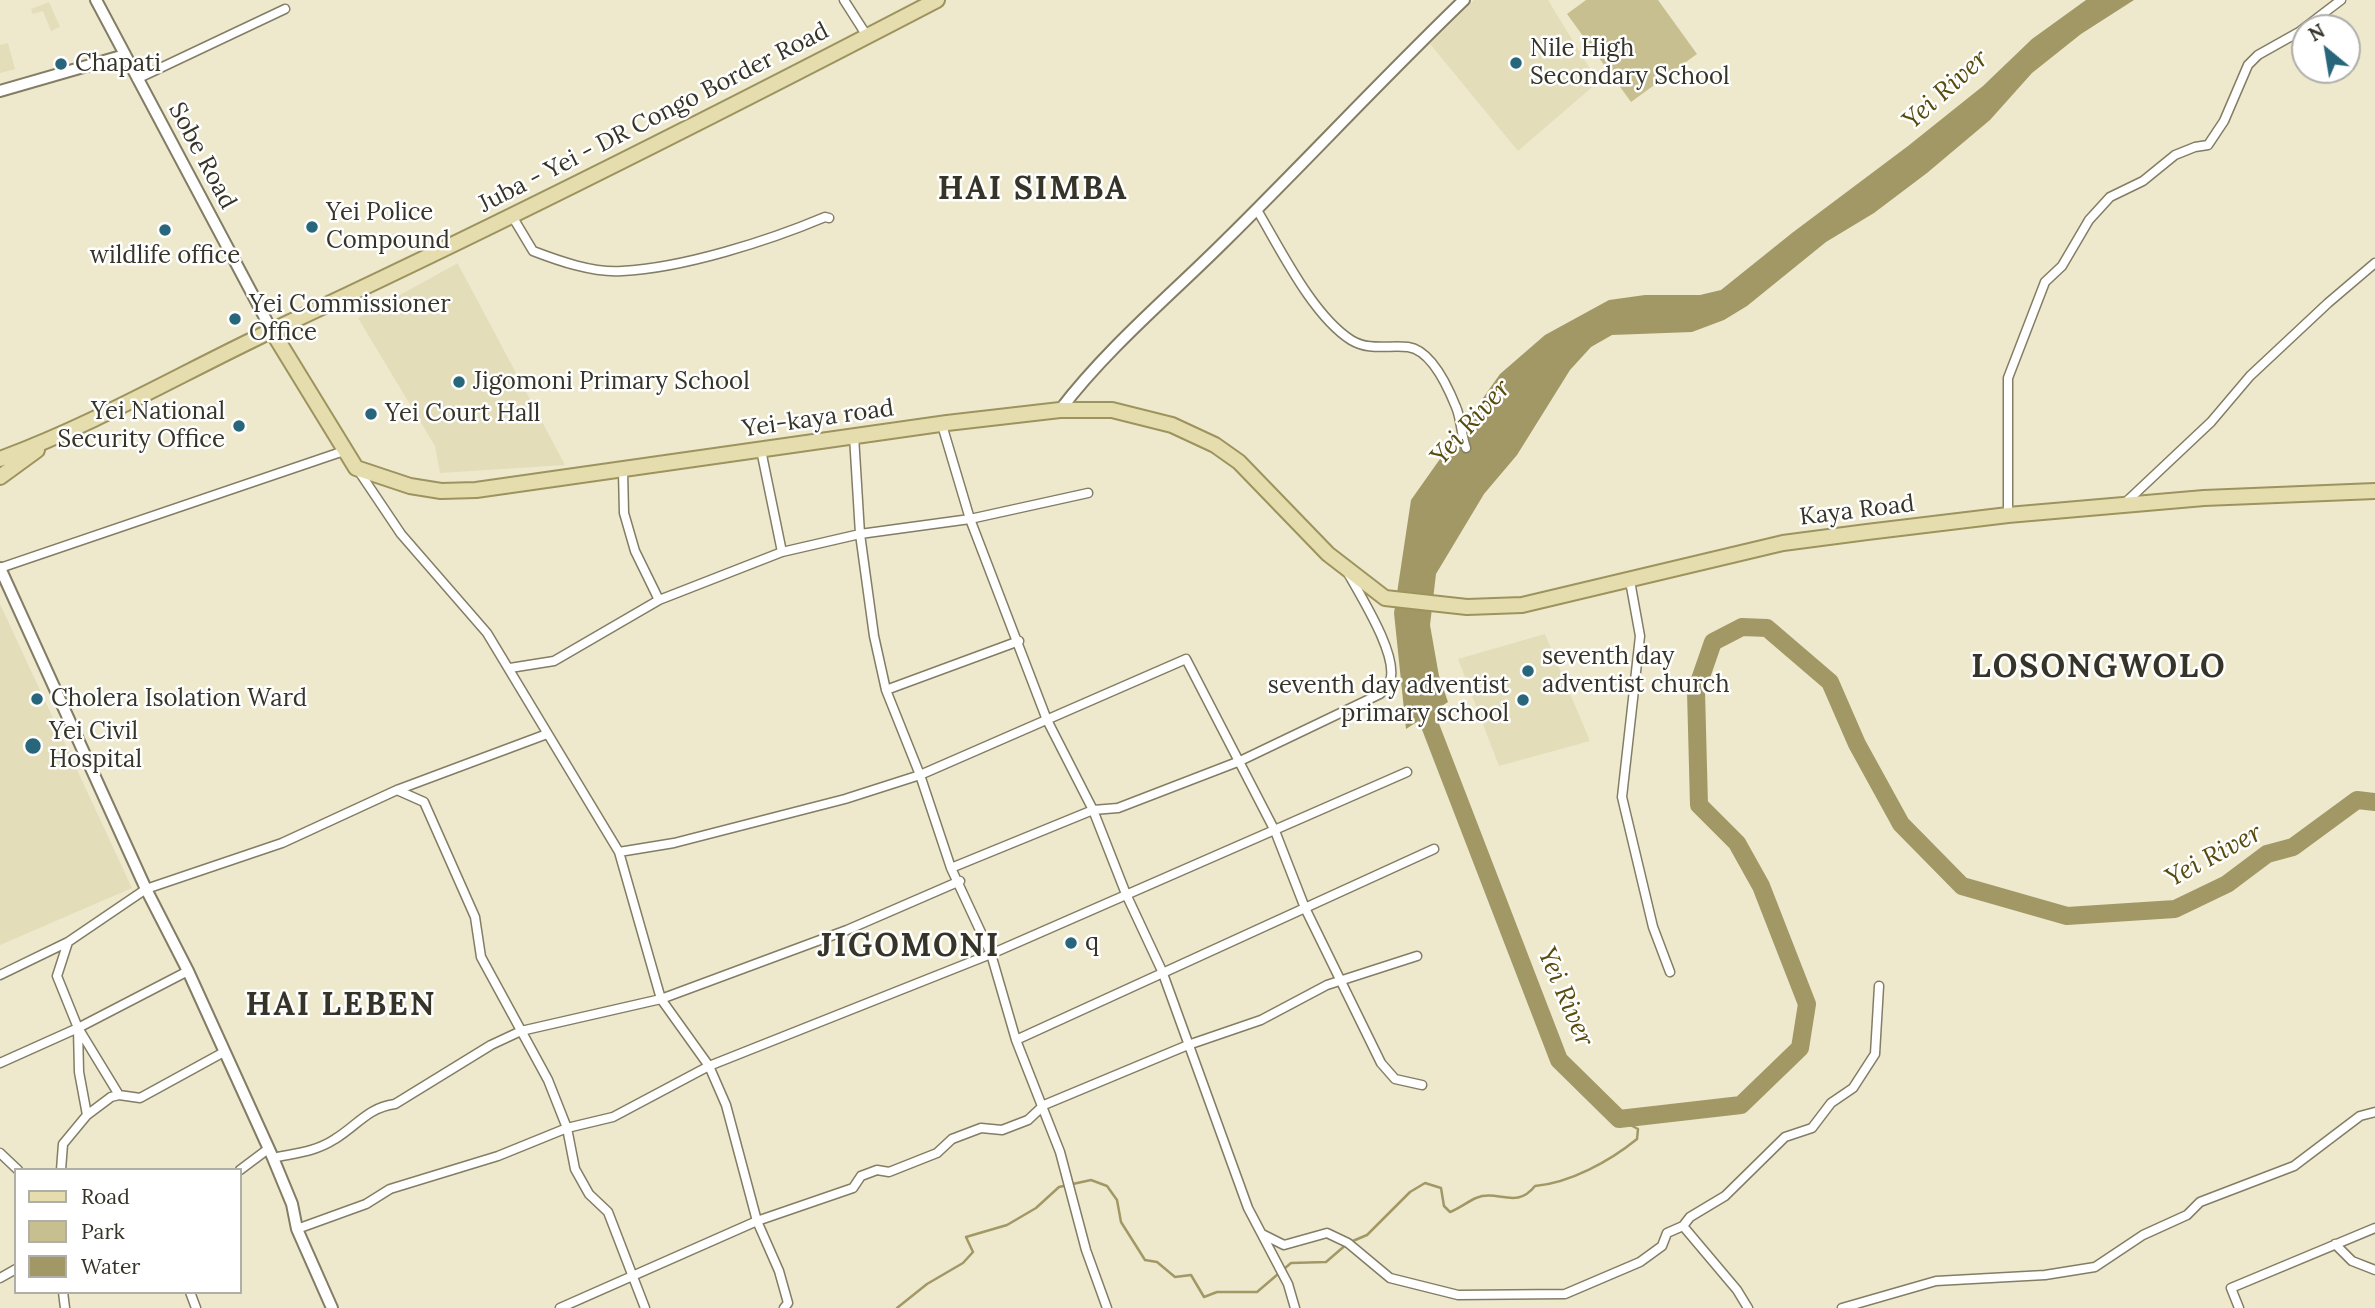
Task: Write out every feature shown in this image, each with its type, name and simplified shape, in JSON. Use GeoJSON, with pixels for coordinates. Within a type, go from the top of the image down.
{"type":"FeatureCollection","features":[{"type":"Feature","properties":{"kind":"main road","name":"Juba - Yei - DR Congo Border Road"},"geometry":{"type":"LineString","coordinates":[[0,459],[50,440],[272,331],[450,249],[937,0]]}},
{"type":"Feature","properties":{"kind":"main road"},"geometry":{"type":"LineString","coordinates":[[272,331],[356,468]]}},
{"type":"Feature","properties":{"kind":"main road","name":"Yei-kaya road"},"geometry":{"type":"LineString","coordinates":[[356,468],[410,486],[440,491],[476,491],[854,436],[1060,411],[1112,410],[1134,413],[1194,433],[1239,462],[1346,570],[1385,598]]}},
{"type":"Feature","properties":{"kind":"main road","name":"Juba - Yei - DR Congo Border Road"},"geometry":{"type":"LineString","coordinates":[[0,477],[50,440]]}},
{"type":"Feature","properties":{"kind":"main road","name":"Kaya Road"},"geometry":{"type":"LineString","coordinates":[[1385,598],[1451,606],[1522,604],[1630,581],[1783,543],[2008,515],[2123,505],[2375,491]]}},
{"type":"Feature","properties":{"kind":"street","name":"Sobe Road"},"geometry":{"type":"LineString","coordinates":[[96,0],[272,331]]}},
{"type":"Feature","properties":{"kind":"street"},"geometry":{"type":"LineString","coordinates":[[844,0],[867,36]]}},
{"type":"Feature","properties":{"kind":"street"},"geometry":{"type":"LineString","coordinates":[[1060,411],[1091,369],[1257,209],[1369,92],[1464,0]]}},
{"type":"Feature","properties":{"kind":"street"},"geometry":{"type":"LineString","coordinates":[[2008,515],[2008,378],[2045,282],[2062,266],[2089,220],[2110,197],[2143,181],[2175,155],[2208,145],[2224,121],[2248,65],[2258,55],[2299,32],[2341,0]]}},
{"type":"Feature","properties":{"kind":"street"},"geometry":{"type":"LineString","coordinates":[[137,79],[285,9]]}},
{"type":"Feature","properties":{"kind":"street"},"geometry":{"type":"LineString","coordinates":[[0,92],[118,57],[126,59]]}},
{"type":"Feature","properties":{"kind":"street"},"geometry":{"type":"LineString","coordinates":[[1257,209],[1326,316],[1350,340],[1368,347],[1411,347],[1426,354],[1458,409],[1459,430],[1466,449]]}},
{"type":"Feature","properties":{"kind":"street"},"geometry":{"type":"LineString","coordinates":[[512,216],[533,251],[587,267],[620,272],[686,261],[825,217],[829,218]]}},
{"type":"Feature","properties":{"kind":"street"},"geometry":{"type":"LineString","coordinates":[[2123,505],[2211,422],[2260,367],[2375,263]]}},
{"type":"Feature","properties":{"kind":"street"},"geometry":{"type":"LineString","coordinates":[[942,425],[971,519],[1047,720],[1093,810],[1126,894],[1162,971],[1248,1208],[1285,1278],[1294,1308]]}},
{"type":"Feature","properties":{"kind":"street"},"geometry":{"type":"LineString","coordinates":[[854,436],[860,534],[874,636],[886,690],[920,775],[951,868],[960,881],[990,954],[1016,1040],[1044,1105],[1086,1250],[1107,1308]]}},
{"type":"Feature","properties":{"kind":"street"},"geometry":{"type":"LineString","coordinates":[[761,450],[782,552]]}},
{"type":"Feature","properties":{"kind":"street"},"geometry":{"type":"LineString","coordinates":[[332,1308],[297,1229],[292,1204],[271,1154],[188,971],[146,889],[0,568],[344,451]]}},
{"type":"Feature","properties":{"kind":"street"},"geometry":{"type":"LineString","coordinates":[[356,468],[401,534],[458,596],[510,668],[619,852],[661,999],[709,1066],[726,1105],[757,1221],[779,1272],[788,1303],[784,1308]]}},
{"type":"Feature","properties":{"kind":"street"},"geometry":{"type":"LineString","coordinates":[[623,471],[624,513],[631,539],[659,600]]}},
{"type":"Feature","properties":{"kind":"street"},"geometry":{"type":"LineString","coordinates":[[510,668],[554,661],[659,600],[782,552],[860,534],[971,519],[1088,494]]}},
{"type":"Feature","properties":{"kind":"street"},"geometry":{"type":"LineString","coordinates":[[951,868],[1093,810],[1118,808],[1240,761],[1380,694],[1391,679],[1379,632],[1346,570]]}},
{"type":"Feature","properties":{"kind":"street"},"geometry":{"type":"LineString","coordinates":[[1630,581],[1640,636],[1622,797],[1653,927],[1670,972]]}},
{"type":"Feature","properties":{"kind":"street"},"geometry":{"type":"LineString","coordinates":[[886,690],[1018,641]]}},
{"type":"Feature","properties":{"kind":"street"},"geometry":{"type":"LineString","coordinates":[[619,852],[674,843],[845,799],[920,775],[1186,659],[1275,831],[1305,908],[1339,981],[1388,1073],[1395,1079],[1422,1085]]}},
{"type":"Feature","properties":{"kind":"street"},"geometry":{"type":"LineString","coordinates":[[0,975],[68,942],[146,889],[282,844],[397,790],[547,734]]}},
{"type":"Feature","properties":{"kind":"street"},"geometry":{"type":"LineString","coordinates":[[297,1229],[366,1204],[390,1189],[498,1156],[567,1128],[613,1117],[709,1066],[990,954],[1407,772]]}},
{"type":"Feature","properties":{"kind":"street"},"geometry":{"type":"LineString","coordinates":[[397,790],[424,802],[474,917],[481,957],[548,1080],[567,1128],[575,1170],[589,1194],[608,1212],[645,1308]]}},
{"type":"Feature","properties":{"kind":"street"},"geometry":{"type":"LineString","coordinates":[[1016,1040],[1434,849]]}},
{"type":"Feature","properties":{"kind":"street"},"geometry":{"type":"LineString","coordinates":[[242,1169],[271,1154],[303,1155],[336,1139],[365,1114],[379,1106],[395,1104],[491,1045],[521,1031],[661,999],[847,930],[960,881]]}},
{"type":"Feature","properties":{"kind":"street"},"geometry":{"type":"LineString","coordinates":[[68,942],[57,976],[78,1028],[119,1095]]}},
{"type":"Feature","properties":{"kind":"street"},"geometry":{"type":"LineString","coordinates":[[560,1308],[757,1221],[853,1188],[861,1177],[877,1170],[889,1172],[937,1153],[952,1139],[981,1128],[1002,1130],[1028,1120],[1044,1105],[1188,1045],[1261,1020],[1339,981],[1417,956]]}},
{"type":"Feature","properties":{"kind":"street"},"geometry":{"type":"LineString","coordinates":[[0,1063],[78,1028],[188,971]]}},
{"type":"Feature","properties":{"kind":"street"},"geometry":{"type":"LineString","coordinates":[[1262,1234],[1284,1245],[1327,1233],[1356,1249],[1390,1278],[1458,1295],[1565,1294],[1640,1262],[1662,1246],[1667,1233],[1683,1226],[1690,1217],[1725,1196],[1785,1137],[1812,1128],[1831,1103],[1853,1088],[1875,1054],[1879,986]]}},
{"type":"Feature","properties":{"kind":"street"},"geometry":{"type":"LineString","coordinates":[[78,1028],[79,1072],[87,1115]]}},
{"type":"Feature","properties":{"kind":"street"},"geometry":{"type":"LineString","coordinates":[[61,1168],[63,1144],[87,1115],[111,1097],[119,1095],[140,1098],[224,1052]]}},
{"type":"Feature","properties":{"kind":"street"},"geometry":{"type":"LineString","coordinates":[[1842,1308],[1936,1281],[2045,1275],[2095,1268],[2120,1249],[2188,1215],[2200,1202],[2294,1166],[2360,1116],[2375,1112]]}},
{"type":"Feature","properties":{"kind":"street"},"geometry":{"type":"LineString","coordinates":[[0,1153],[16,1168]]}},
{"type":"Feature","properties":{"kind":"street"},"geometry":{"type":"LineString","coordinates":[[1683,1226],[1737,1290],[1748,1308]]}},
{"type":"Feature","properties":{"kind":"street"},"geometry":{"type":"LineString","coordinates":[[2239,1308],[2231,1288],[2375,1228]]}},
{"type":"Feature","properties":{"kind":"street"},"geometry":{"type":"LineString","coordinates":[[2335,1244],[2352,1261],[2375,1270]]}},
{"type":"Feature","properties":{"kind":"shaded area","name":"Nile High Secondary School"},"geometry":{"type":"Polygon","coordinates":[[[1474,0],[1548,0],[1598,82],[1518,151],[1430,44],[1474,0]]]}},
{"type":"Feature","properties":{"kind":"shaded area"},"geometry":{"type":"Polygon","coordinates":[[[49,2],[60,27],[51,31],[43,11],[33,14],[31,9],[49,2]]]}},
{"type":"Feature","properties":{"kind":"shaded area"},"geometry":{"type":"Polygon","coordinates":[[[8,43],[15,69],[0,73],[0,45],[8,43]]]}},
{"type":"Feature","properties":{"kind":"shaded area","name":"Jigomoni Primary School"},"geometry":{"type":"Polygon","coordinates":[[[458,263],[565,465],[440,473],[435,446],[358,318],[458,263]]]}},
{"type":"Feature","properties":{"kind":"shaded area","name":"Yei Civil Hospital"},"geometry":{"type":"Polygon","coordinates":[[[0,604],[132,888],[0,945],[0,604]]]}},
{"type":"Feature","properties":{"kind":"shaded area","name":"seventh day adventist primary school"},"geometry":{"type":"Polygon","coordinates":[[[1545,634],[1590,741],[1499,766],[1458,659],[1545,634]]]}},
{"type":"Feature","properties":{"kind":"green space"},"geometry":{"type":"Polygon","coordinates":[[[1586,0],[1658,0],[1697,54],[1631,102],[1567,14],[1586,0]]]}},
{"type":"Feature","properties":{"kind":"water"},"geometry":{"type":"Polygon","coordinates":[[[2086,0],[2134,0],[2081,34],[2032,73],[1990,120],[1927,173],[1874,213],[1826,242],[1747,306],[1724,320],[1692,332],[1612,335],[1591,347],[1570,370],[1517,455],[1484,494],[1436,574],[1430,625],[1439,676],[1448,702],[1406,729],[1394,613],[1411,500],[1500,374],[1545,335],[1609,300],[1645,295],[1700,295],[1721,290],[1908,146],[1983,86],[2032,39],[2086,0]]]}},
{"type":"Feature","properties":{"kind":"waterway","name":"Yei River"},"geometry":{"type":"LineString","coordinates":[[1422,696],[1421,702],[1559,1060],[1619,1119],[1741,1105],[1800,1048],[1807,1004],[1761,886],[1737,843],[1699,805],[1696,691],[1713,642],[1742,627],[1767,628],[1830,682],[1857,744],[1901,824],[1962,886],[2067,916],[2175,909],[2227,884],[2267,854],[2293,847],[2357,800],[2375,802]]}},
{"type":"Feature","properties":{"kind":"waterway"},"geometry":{"type":"LineString","coordinates":[[897,1308],[927,1284],[963,1263],[973,1252],[966,1237],[1007,1225],[1036,1208],[1059,1187],[1091,1180],[1107,1186],[1117,1200],[1121,1222],[1145,1260],[1157,1262],[1175,1277],[1191,1275],[1204,1297],[1217,1292],[1257,1292],[1291,1263],[1326,1262],[1348,1243],[1367,1235],[1410,1192],[1425,1183],[1441,1188],[1444,1206],[1450,1212],[1484,1196],[1521,1197],[1535,1186],[1589,1170],[1637,1139],[1638,1129],[1619,1119]]}},
{"type":"Feature","properties":{"kind":"place","name":"Nile High Secondary School"},"geometry":{"type":"Point","coordinates":[1516,63]}},
{"type":"Feature","properties":{"kind":"place","name":"Chapati"},"geometry":{"type":"Point","coordinates":[61,64]}},
{"type":"Feature","properties":{"kind":"place","name":"Yei Police Compound"},"geometry":{"type":"Point","coordinates":[312,227]}},
{"type":"Feature","properties":{"kind":"place","name":"wildlife office"},"geometry":{"type":"Point","coordinates":[165,230]}},
{"type":"Feature","properties":{"kind":"place","name":"Yei Commissioner Office"},"geometry":{"type":"Point","coordinates":[235,319]}},
{"type":"Feature","properties":{"kind":"place","name":"Jigomoni Primary School"},"geometry":{"type":"Point","coordinates":[459,382]}},
{"type":"Feature","properties":{"kind":"place","name":"Yei Court Hall"},"geometry":{"type":"Point","coordinates":[371,414]}},
{"type":"Feature","properties":{"kind":"place","name":"Yei National Security Office"},"geometry":{"type":"Point","coordinates":[239,426]}},
{"type":"Feature","properties":{"kind":"place","name":"seventh day adventist church"},"geometry":{"type":"Point","coordinates":[1528,671]}},
{"type":"Feature","properties":{"kind":"place","name":"Cholera Isolation Ward"},"geometry":{"type":"Point","coordinates":[37,699]}},
{"type":"Feature","properties":{"kind":"place","name":"seventh day adventist primary school"},"geometry":{"type":"Point","coordinates":[1523,700]}},
{"type":"Feature","properties":{"kind":"place","name":"Yei Civil Hospital"},"geometry":{"type":"Point","coordinates":[33,746]}},
{"type":"Feature","properties":{"kind":"place","name":"q"},"geometry":{"type":"Point","coordinates":[1071,943]}},
{"type":"Feature","properties":{"kind":"district","name":"HAI SIMBA"},"geometry":{"type":"Point","coordinates":[1033,190]}},
{"type":"Feature","properties":{"kind":"district","name":"LOSONGWOLO"},"geometry":{"type":"Point","coordinates":[2099,668]}},
{"type":"Feature","properties":{"kind":"district","name":"JIGOMONI"},"geometry":{"type":"Point","coordinates":[909,947]}},
{"type":"Feature","properties":{"kind":"district","name":"HAI LEBEN"},"geometry":{"type":"Point","coordinates":[341,1006]}}]}
